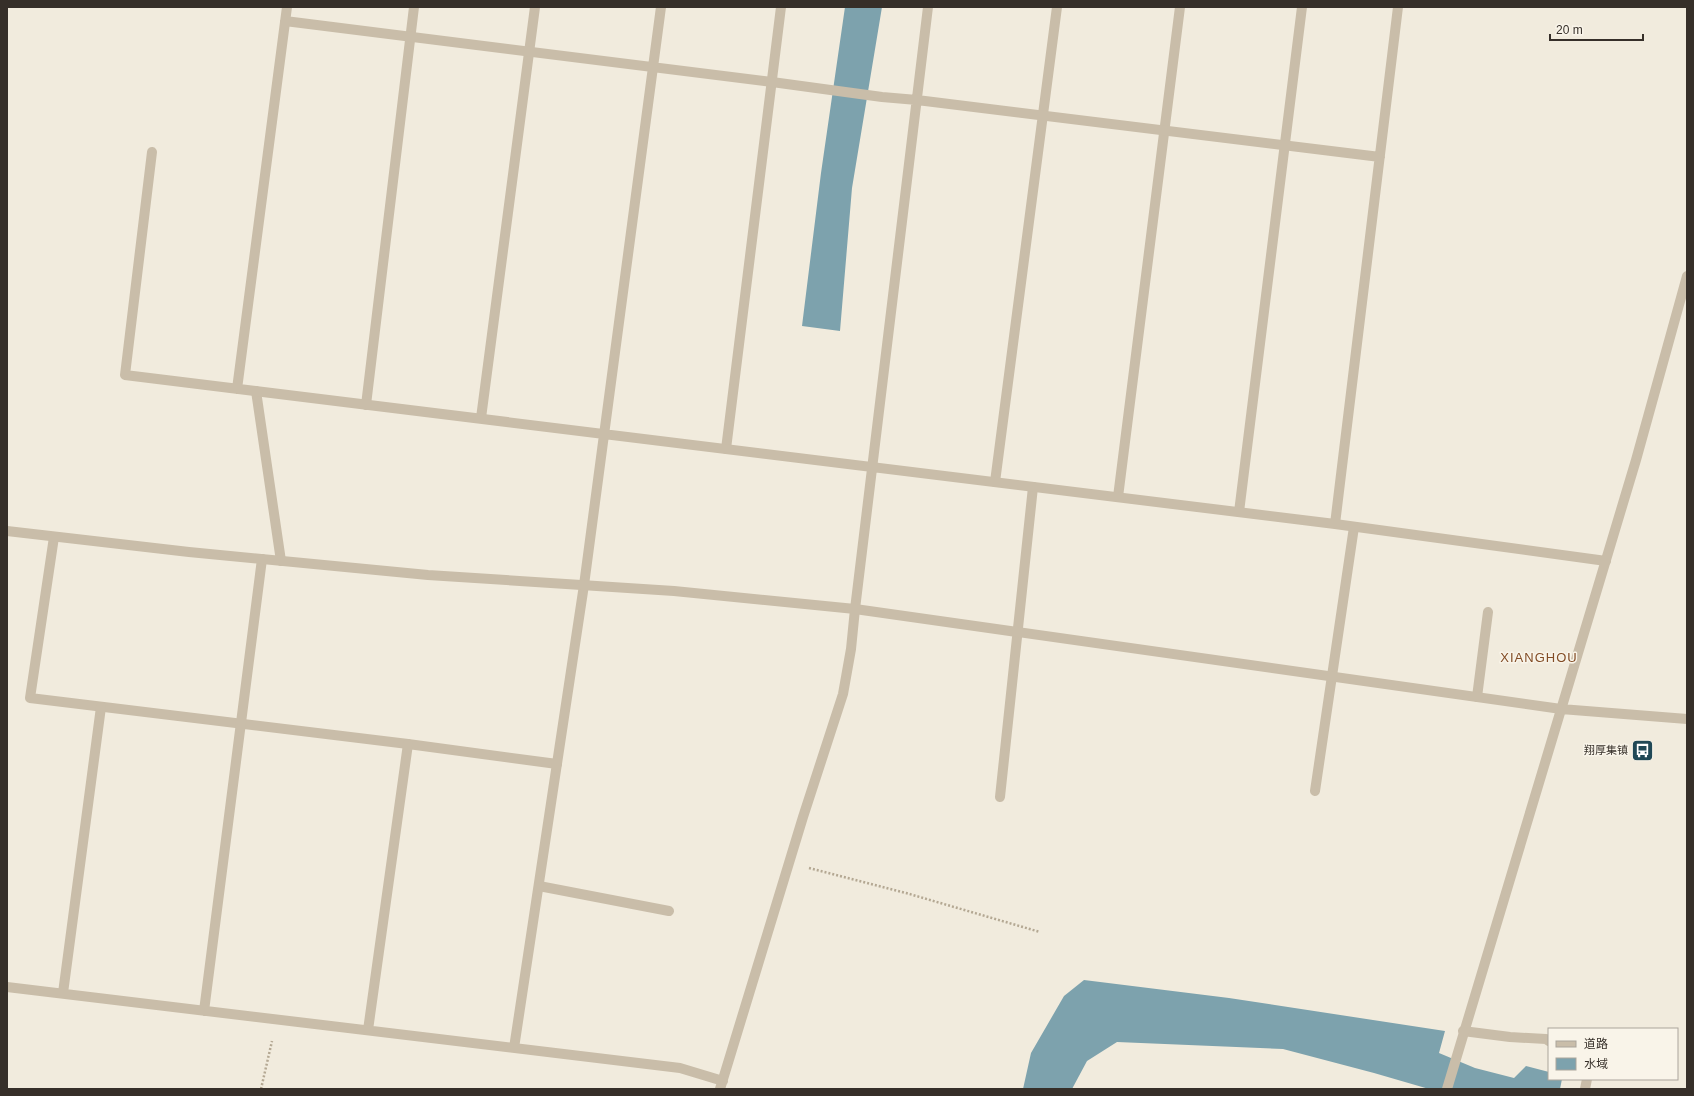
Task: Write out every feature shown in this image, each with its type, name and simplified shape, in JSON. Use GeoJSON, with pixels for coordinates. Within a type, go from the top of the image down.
{"type":"FeatureCollection","features":[{"type":"Feature","properties":{"kind":"street"},"geometry":{"type":"LineString","coordinates":[[237,389],[287,7]]}},
{"type":"Feature","properties":{"kind":"street"},"geometry":{"type":"LineString","coordinates":[[366,405],[414,7]]}},
{"type":"Feature","properties":{"kind":"street"},"geometry":{"type":"LineString","coordinates":[[481,418],[535,7]]}},
{"type":"Feature","properties":{"kind":"street"},"geometry":{"type":"LineString","coordinates":[[514,1048],[584,585],[661,7]]}},
{"type":"Feature","properties":{"kind":"street"},"geometry":{"type":"LineString","coordinates":[[726,449],[782,7]]}},
{"type":"Feature","properties":{"kind":"street"},"geometry":{"type":"LineString","coordinates":[[7,987],[680,1068],[721,1085],[788,863],[844,694],[851,649],[928,7]]}},
{"type":"Feature","properties":{"kind":"street"},"geometry":{"type":"LineString","coordinates":[[995,482],[1057,7]]}},
{"type":"Feature","properties":{"kind":"street"},"geometry":{"type":"LineString","coordinates":[[1118,497],[1180,7]]}},
{"type":"Feature","properties":{"kind":"street"},"geometry":{"type":"LineString","coordinates":[[1239,512],[1302,7]]}},
{"type":"Feature","properties":{"kind":"street"},"geometry":{"type":"LineString","coordinates":[[1335,524],[1398,7]]}},
{"type":"Feature","properties":{"kind":"street"},"geometry":{"type":"LineString","coordinates":[[285,21],[882,97],[1043,115],[1380,157]]}},
{"type":"Feature","properties":{"kind":"street"},"geometry":{"type":"LineString","coordinates":[[152,152],[125,375],[1335,524],[1606,561]]}},
{"type":"Feature","properties":{"kind":"street"},"geometry":{"type":"LineString","coordinates":[[1447,1089],[1636,460],[1687,276]]}},
{"type":"Feature","properties":{"kind":"street"},"geometry":{"type":"LineString","coordinates":[[256,391],[281,561]]}},
{"type":"Feature","properties":{"kind":"street"},"geometry":{"type":"LineString","coordinates":[[1000,797],[1033,487]]}},
{"type":"Feature","properties":{"kind":"street"},"geometry":{"type":"LineString","coordinates":[[1315,791],[1354,527]]}},
{"type":"Feature","properties":{"kind":"street"},"geometry":{"type":"LineString","coordinates":[[7,531],[188,552],[428,575],[674,591],[855,609],[1561,709],[1687,718]]}},
{"type":"Feature","properties":{"kind":"street"},"geometry":{"type":"LineString","coordinates":[[54,537],[30,698],[241,723],[557,764]]}},
{"type":"Feature","properties":{"kind":"street"},"geometry":{"type":"LineString","coordinates":[[204,1010],[262,558]]}},
{"type":"Feature","properties":{"kind":"street"},"geometry":{"type":"LineString","coordinates":[[1477,697],[1488,612]]}},
{"type":"Feature","properties":{"kind":"street"},"geometry":{"type":"LineString","coordinates":[[62,993],[100,707]]}},
{"type":"Feature","properties":{"kind":"street"},"geometry":{"type":"LineString","coordinates":[[368,1030],[408,744]]}},
{"type":"Feature","properties":{"kind":"street"},"geometry":{"type":"LineString","coordinates":[[539,886],[669,911]]}},
{"type":"Feature","properties":{"kind":"street"},"geometry":{"type":"LineString","coordinates":[[1463,1032],[1510,1037],[1546,1038],[1548,1040]]}},
{"type":"Feature","properties":{"kind":"path"},"geometry":{"type":"LineString","coordinates":[[788,863],[906,893],[1040,932]]}},
{"type":"Feature","properties":{"kind":"path"},"geometry":{"type":"LineString","coordinates":[[261,1089],[278,1019]]}},
{"type":"Feature","properties":{"kind":"water"},"geometry":{"type":"Polygon","coordinates":[[[845,7],[882,7],[852,188],[840,331],[802,326],[821,173],[845,7]]]}},
{"type":"Feature","properties":{"kind":"water"},"geometry":{"type":"Polygon","coordinates":[[[1084,980],[1229,998],[1445,1031],[1439,1053],[1475,1068],[1514,1078],[1526,1066],[1548,1072],[1548,1080],[1562,1080],[1560,1089],[1429,1089],[1283,1049],[1117,1042],[1087,1061],[1072,1089],[1023,1089],[1031,1053],[1064,996],[1084,980]]]}},
{"type":"Feature","properties":{"kind":"place","name":"翔厚集镇"},"geometry":{"type":"Point","coordinates":[1643,750]}},
{"type":"Feature","properties":{"kind":"district","name":"XIANGHOU"},"geometry":{"type":"Point","coordinates":[1539,657]}}]}
